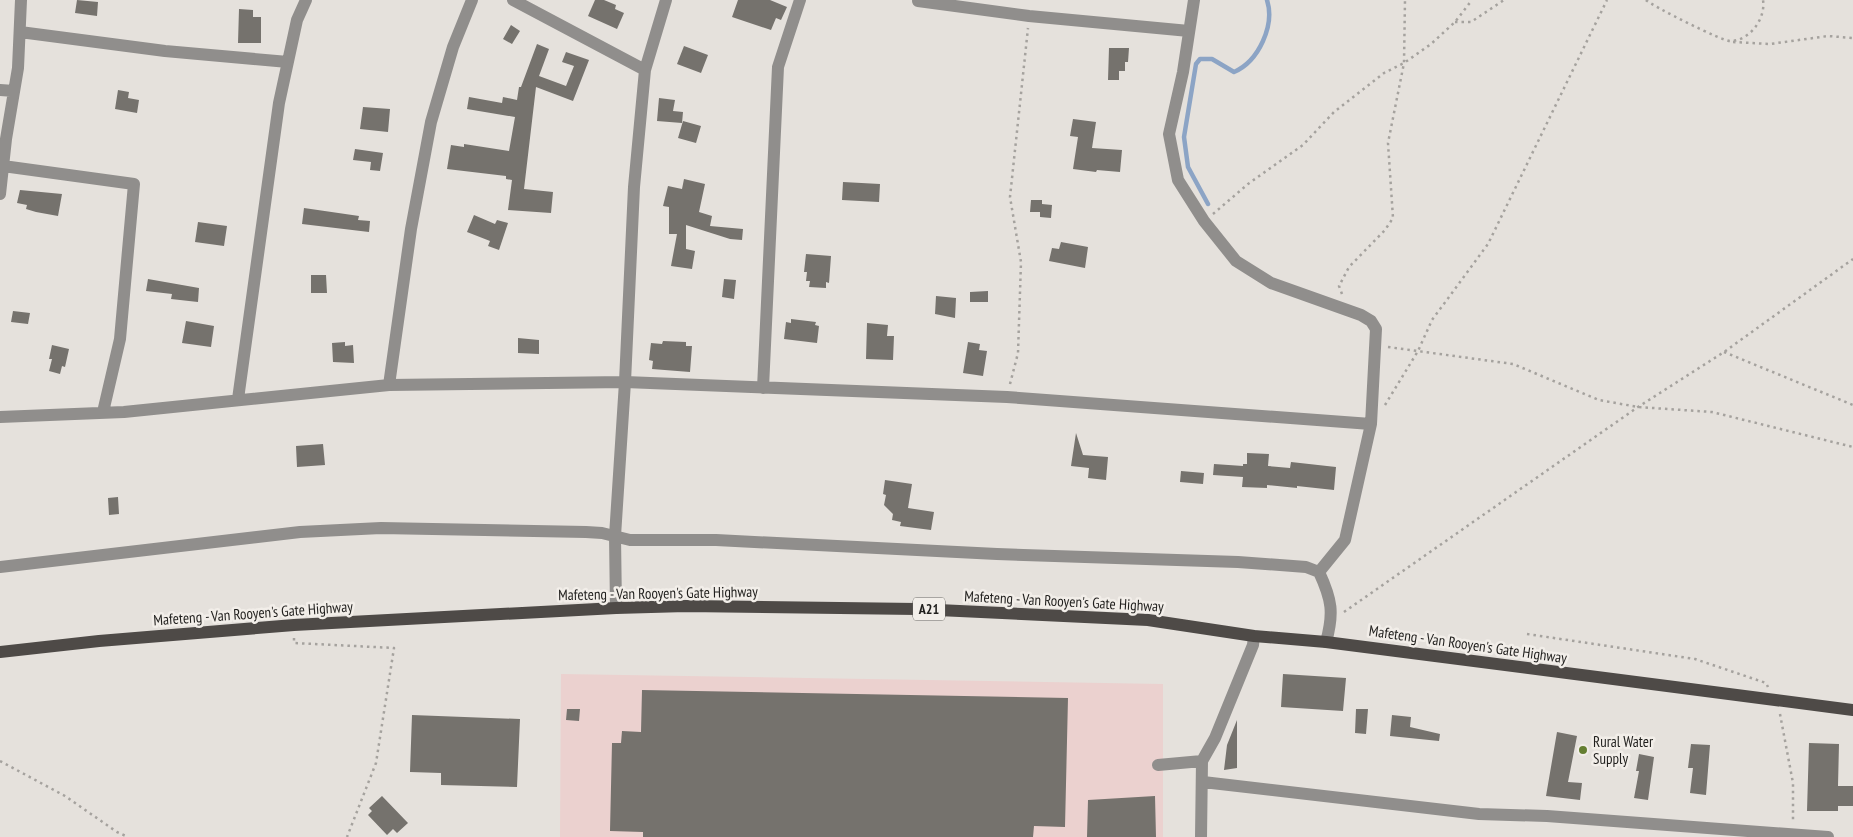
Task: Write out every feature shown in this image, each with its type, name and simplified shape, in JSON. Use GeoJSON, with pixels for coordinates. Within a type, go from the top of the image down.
{"type":"FeatureCollection","features":[{"type":"Feature","properties":{"kind":"main road","name":"Mafeteng - Van Rooyen's Gate Highway"},"geometry":{"type":"LineString","coordinates":[[0,652],[99,640],[294,625],[616,608],[917,609],[1148,620],[1254,636],[1326,642],[1777,702],[1853,710]]}},
{"type":"Feature","properties":{"kind":"street"},"geometry":{"type":"LineString","coordinates":[[0,194],[18,68],[21,0]]}},
{"type":"Feature","properties":{"kind":"street"},"geometry":{"type":"LineString","coordinates":[[238,399],[279,103],[296,20],[306,0]]}},
{"type":"Feature","properties":{"kind":"street"},"geometry":{"type":"LineString","coordinates":[[389,385],[411,229],[431,122],[453,47],[472,0]]}},
{"type":"Feature","properties":{"kind":"street"},"geometry":{"type":"LineString","coordinates":[[513,0],[645,70]]}},
{"type":"Feature","properties":{"kind":"street"},"geometry":{"type":"LineString","coordinates":[[616,608],[615,536],[625,382],[634,186],[645,70],[666,0]]}},
{"type":"Feature","properties":{"kind":"street"},"geometry":{"type":"LineString","coordinates":[[763,388],[778,67],[800,0]]}},
{"type":"Feature","properties":{"kind":"street"},"geometry":{"type":"LineString","coordinates":[[918,0],[1029,16],[1189,31]]}},
{"type":"Feature","properties":{"kind":"street"},"geometry":{"type":"LineString","coordinates":[[1194,0],[1169,134],[1178,180],[1204,221],[1236,261],[1272,283],[1371,322],[1376,329],[1377,346],[1371,424],[1345,540],[1319,572]]}},
{"type":"Feature","properties":{"kind":"street"},"geometry":{"type":"LineString","coordinates":[[20,32],[165,50],[288,62]]}},
{"type":"Feature","properties":{"kind":"street"},"geometry":{"type":"LineString","coordinates":[[0,90],[14,91]]}},
{"type":"Feature","properties":{"kind":"street"},"geometry":{"type":"LineString","coordinates":[[3,166],[134,184],[120,339],[103,412]]}},
{"type":"Feature","properties":{"kind":"street"},"geometry":{"type":"LineString","coordinates":[[0,417],[103,412],[389,385],[625,382],[1007,397],[1371,424]]}},
{"type":"Feature","properties":{"kind":"street"},"geometry":{"type":"LineString","coordinates":[[0,567],[300,532],[381,528],[586,532],[630,540],[716,540],[996,554],[1238,562],[1306,567],[1319,572],[1330,596],[1332,620],[1326,642]]}},
{"type":"Feature","properties":{"kind":"street"},"geometry":{"type":"LineString","coordinates":[[1201,837],[1202,761],[1215,738],[1253,645],[1254,636]]}},
{"type":"Feature","properties":{"kind":"street"},"geometry":{"type":"LineString","coordinates":[[1158,765],[1202,761]]}},
{"type":"Feature","properties":{"kind":"street"},"geometry":{"type":"LineString","coordinates":[[1203,782],[1479,814],[1547,816],[1828,837]]}},
{"type":"Feature","properties":{"kind":"path"},"geometry":{"type":"LineString","coordinates":[[1343,297],[1339,286],[1348,267],[1385,230],[1393,218],[1388,143],[1404,63],[1405,0]]}},
{"type":"Feature","properties":{"kind":"path"},"geometry":{"type":"LineString","coordinates":[[1204,221],[1248,184],[1303,146],[1334,112],[1384,73],[1404,63],[1431,44],[1455,22],[1472,0]]}},
{"type":"Feature","properties":{"kind":"path"},"geometry":{"type":"LineString","coordinates":[[1455,22],[1471,22],[1504,0]]}},
{"type":"Feature","properties":{"kind":"path"},"geometry":{"type":"LineString","coordinates":[[1371,424],[1393,393],[1418,351],[1432,320],[1488,244],[1607,0]]}},
{"type":"Feature","properties":{"kind":"path"},"geometry":{"type":"LineString","coordinates":[[1646,0],[1665,12],[1729,41],[1770,44],[1828,36],[1853,38]]}},
{"type":"Feature","properties":{"kind":"path"},"geometry":{"type":"LineString","coordinates":[[1729,41],[1744,37],[1754,30],[1763,12],[1763,0]]}},
{"type":"Feature","properties":{"kind":"path"},"geometry":{"type":"LineString","coordinates":[[1007,397],[1018,353],[1021,262],[1010,196],[1029,16]]}},
{"type":"Feature","properties":{"kind":"path"},"geometry":{"type":"LineString","coordinates":[[1332,620],[1638,407],[1724,352],[1853,259]]}},
{"type":"Feature","properties":{"kind":"path"},"geometry":{"type":"LineString","coordinates":[[1377,346],[1513,364],[1599,400],[1638,407],[1712,412],[1853,448]]}},
{"type":"Feature","properties":{"kind":"path"},"geometry":{"type":"LineString","coordinates":[[1724,352],[1853,405]]}},
{"type":"Feature","properties":{"kind":"path"},"geometry":{"type":"LineString","coordinates":[[294,625],[294,643],[394,648],[376,763],[347,837]]}},
{"type":"Feature","properties":{"kind":"path"},"geometry":{"type":"LineString","coordinates":[[1527,634],[1695,659],[1766,683],[1777,702],[1793,783],[1792,834]]}},
{"type":"Feature","properties":{"kind":"path"},"geometry":{"type":"LineString","coordinates":[[0,761],[65,796],[117,832],[128,837]]}},
{"type":"Feature","properties":{"kind":"shaded area"},"geometry":{"type":"Polygon","coordinates":[[[561,674],[1163,684],[1163,837],[560,837],[561,674]]]}},
{"type":"Feature","properties":{"kind":"building"},"geometry":{"type":"Polygon","coordinates":[[[77,0],[98,2],[97,16],[75,13],[77,0]]]}},
{"type":"Feature","properties":{"kind":"building"},"geometry":{"type":"Polygon","coordinates":[[[595,0],[604,0],[616,5],[615,9],[624,13],[617,29],[588,16],[595,0]]]}},
{"type":"Feature","properties":{"kind":"building"},"geometry":{"type":"Polygon","coordinates":[[[738,0],[770,0],[787,7],[781,20],[776,18],[771,30],[732,17],[738,0]]]}},
{"type":"Feature","properties":{"kind":"building"},"geometry":{"type":"Polygon","coordinates":[[[239,9],[253,10],[253,17],[261,17],[261,43],[238,43],[239,9]]]}},
{"type":"Feature","properties":{"kind":"building"},"geometry":{"type":"Polygon","coordinates":[[[511,25],[520,31],[512,44],[503,39],[511,25]]]}},
{"type":"Feature","properties":{"kind":"building"},"geometry":{"type":"Polygon","coordinates":[[[537,44],[549,49],[539,76],[566,86],[574,66],[562,62],[566,52],[589,60],[573,101],[536,87],[524,189],[553,192],[551,213],[508,210],[512,180],[506,179],[506,176],[447,169],[451,145],[464,147],[464,144],[509,151],[515,117],[467,109],[469,97],[502,103],[503,97],[517,100],[519,87],[521,87],[537,44]]]}},
{"type":"Feature","properties":{"kind":"building"},"geometry":{"type":"Polygon","coordinates":[[[684,46],[708,55],[701,73],[677,64],[684,46]]]}},
{"type":"Feature","properties":{"kind":"building"},"geometry":{"type":"Polygon","coordinates":[[[1109,48],[1129,48],[1128,62],[1125,62],[1125,71],[1119,71],[1119,80],[1108,80],[1109,48]]]}},
{"type":"Feature","properties":{"kind":"building"},"geometry":{"type":"Polygon","coordinates":[[[118,90],[129,92],[128,98],[139,100],[137,113],[115,109],[118,90]]]}},
{"type":"Feature","properties":{"kind":"building"},"geometry":{"type":"Polygon","coordinates":[[[659,98],[675,100],[673,111],[683,112],[682,123],[657,121],[659,98]]]}},
{"type":"Feature","properties":{"kind":"building"},"geometry":{"type":"Polygon","coordinates":[[[363,107],[390,109],[388,132],[360,129],[363,107]]]}},
{"type":"Feature","properties":{"kind":"building"},"geometry":{"type":"Polygon","coordinates":[[[1073,119],[1096,122],[1092,148],[1122,150],[1120,172],[1097,170],[1096,172],[1073,169],[1078,137],[1070,136],[1073,119]]]}},
{"type":"Feature","properties":{"kind":"building"},"geometry":{"type":"Polygon","coordinates":[[[683,121],[701,126],[696,143],[678,138],[683,121]]]}},
{"type":"Feature","properties":{"kind":"building"},"geometry":{"type":"Polygon","coordinates":[[[355,149],[383,153],[380,171],[370,170],[371,162],[353,160],[355,149]]]}},
{"type":"Feature","properties":{"kind":"building"},"geometry":{"type":"Polygon","coordinates":[[[684,179],[705,184],[699,212],[712,216],[710,226],[743,229],[742,240],[730,239],[686,225],[686,249],[695,251],[692,269],[671,266],[677,234],[669,234],[669,207],[663,206],[668,186],[682,189],[684,179]]]}},
{"type":"Feature","properties":{"kind":"building"},"geometry":{"type":"Polygon","coordinates":[[[843,182],[880,184],[879,202],[842,200],[843,182]]]}},
{"type":"Feature","properties":{"kind":"building"},"geometry":{"type":"Polygon","coordinates":[[[20,190],[62,194],[58,216],[26,209],[27,205],[17,203],[20,190]]]}},
{"type":"Feature","properties":{"kind":"building"},"geometry":{"type":"Polygon","coordinates":[[[1031,200],[1042,200],[1042,204],[1052,205],[1051,218],[1040,217],[1040,212],[1030,212],[1031,200]]]}},
{"type":"Feature","properties":{"kind":"building"},"geometry":{"type":"Polygon","coordinates":[[[304,208],[359,216],[358,220],[370,221],[369,232],[302,224],[304,208]]]}},
{"type":"Feature","properties":{"kind":"building"},"geometry":{"type":"Polygon","coordinates":[[[474,215],[495,224],[497,220],[508,223],[499,250],[488,246],[490,241],[467,232],[474,215]]]}},
{"type":"Feature","properties":{"kind":"building"},"geometry":{"type":"Polygon","coordinates":[[[198,222],[227,226],[224,246],[195,242],[198,222]]]}},
{"type":"Feature","properties":{"kind":"building"},"geometry":{"type":"Polygon","coordinates":[[[1061,242],[1088,247],[1085,268],[1049,261],[1052,248],[1059,249],[1061,242]]]}},
{"type":"Feature","properties":{"kind":"building"},"geometry":{"type":"Polygon","coordinates":[[[806,254],[831,256],[829,283],[826,282],[826,288],[809,287],[810,281],[806,281],[807,272],[804,272],[806,254]]]}},
{"type":"Feature","properties":{"kind":"building"},"geometry":{"type":"Polygon","coordinates":[[[311,275],[326,275],[327,293],[311,293],[311,275]]]}},
{"type":"Feature","properties":{"kind":"building"},"geometry":{"type":"Polygon","coordinates":[[[148,279],[199,288],[198,302],[171,299],[172,294],[146,291],[148,279]]]}},
{"type":"Feature","properties":{"kind":"building"},"geometry":{"type":"Polygon","coordinates":[[[724,279],[736,280],[734,299],[722,297],[724,279]]]}},
{"type":"Feature","properties":{"kind":"building"},"geometry":{"type":"Polygon","coordinates":[[[988,291],[988,302],[970,302],[970,292],[988,291]]]}},
{"type":"Feature","properties":{"kind":"building"},"geometry":{"type":"Polygon","coordinates":[[[936,296],[956,298],[955,318],[935,314],[936,296]]]}},
{"type":"Feature","properties":{"kind":"building"},"geometry":{"type":"Polygon","coordinates":[[[13,311],[30,313],[28,324],[11,322],[13,311]]]}},
{"type":"Feature","properties":{"kind":"building"},"geometry":{"type":"Polygon","coordinates":[[[791,319],[816,322],[815,325],[819,326],[817,343],[784,339],[786,322],[791,323],[791,319]]]}},
{"type":"Feature","properties":{"kind":"building"},"geometry":{"type":"Polygon","coordinates":[[[186,321],[214,326],[211,347],[182,343],[186,321]]]}},
{"type":"Feature","properties":{"kind":"building"},"geometry":{"type":"Polygon","coordinates":[[[867,323],[888,325],[887,336],[894,336],[893,360],[866,359],[867,323]]]}},
{"type":"Feature","properties":{"kind":"building"},"geometry":{"type":"Polygon","coordinates":[[[518,338],[539,340],[539,354],[518,353],[518,338]]]}},
{"type":"Feature","properties":{"kind":"building"},"geometry":{"type":"Polygon","coordinates":[[[663,341],[686,342],[686,346],[692,346],[690,372],[652,369],[653,361],[649,360],[651,343],[662,344],[663,341]]]}},
{"type":"Feature","properties":{"kind":"building"},"geometry":{"type":"Polygon","coordinates":[[[345,342],[345,346],[353,345],[354,363],[333,362],[332,343],[345,342]]]}},
{"type":"Feature","properties":{"kind":"building"},"geometry":{"type":"Polygon","coordinates":[[[968,342],[980,344],[979,350],[987,351],[983,376],[963,373],[968,342]]]}},
{"type":"Feature","properties":{"kind":"building"},"geometry":{"type":"Polygon","coordinates":[[[52,345],[69,349],[65,367],[62,366],[60,374],[49,371],[52,359],[49,359],[52,345]]]}},
{"type":"Feature","properties":{"kind":"building"},"geometry":{"type":"Polygon","coordinates":[[[1076,433],[1083,455],[1108,457],[1106,480],[1088,478],[1089,468],[1071,466],[1076,433]]]}},
{"type":"Feature","properties":{"kind":"building"},"geometry":{"type":"Polygon","coordinates":[[[323,444],[325,465],[297,467],[296,446],[323,444]]]}},
{"type":"Feature","properties":{"kind":"building"},"geometry":{"type":"Polygon","coordinates":[[[1247,453],[1269,454],[1268,466],[1290,468],[1291,462],[1336,467],[1334,490],[1267,485],[1267,488],[1242,487],[1243,477],[1213,475],[1214,464],[1243,466],[1243,464],[1247,464],[1247,453]]]}},
{"type":"Feature","properties":{"kind":"building"},"geometry":{"type":"Polygon","coordinates":[[[1181,471],[1204,473],[1203,484],[1180,482],[1181,471]]]}},
{"type":"Feature","properties":{"kind":"building"},"geometry":{"type":"Polygon","coordinates":[[[885,480],[912,484],[908,508],[934,512],[931,530],[900,526],[901,522],[892,520],[893,514],[884,505],[886,495],[883,494],[885,480]]]}},
{"type":"Feature","properties":{"kind":"building"},"geometry":{"type":"Polygon","coordinates":[[[118,497],[119,514],[109,515],[108,498],[118,497]]]}},
{"type":"Feature","properties":{"kind":"building"},"geometry":{"type":"Polygon","coordinates":[[[1283,674],[1346,678],[1343,711],[1281,707],[1283,674]]]}},
{"type":"Feature","properties":{"kind":"building"},"geometry":{"type":"Polygon","coordinates":[[[642,690],[1068,698],[1065,827],[1034,826],[1033,837],[643,837],[643,832],[610,831],[612,743],[621,743],[622,731],[641,732],[642,690]]]}},
{"type":"Feature","properties":{"kind":"building"},"geometry":{"type":"Polygon","coordinates":[[[567,709],[580,709],[579,721],[566,720],[567,709]]]}},
{"type":"Feature","properties":{"kind":"building"},"geometry":{"type":"Polygon","coordinates":[[[1356,709],[1368,709],[1366,734],[1355,733],[1356,709]]]}},
{"type":"Feature","properties":{"kind":"building"},"geometry":{"type":"Polygon","coordinates":[[[412,715],[520,719],[517,787],[441,785],[441,773],[410,772],[412,715]]]}},
{"type":"Feature","properties":{"kind":"building"},"geometry":{"type":"Polygon","coordinates":[[[1392,715],[1411,717],[1410,727],[1440,734],[1439,741],[1390,736],[1392,715]]]}},
{"type":"Feature","properties":{"kind":"building"},"geometry":{"type":"Polygon","coordinates":[[[1237,720],[1237,768],[1224,770],[1227,745],[1237,720]]]}},
{"type":"Feature","properties":{"kind":"building"},"geometry":{"type":"Polygon","coordinates":[[[1557,732],[1577,736],[1568,782],[1582,783],[1580,800],[1546,796],[1557,732]]]}},
{"type":"Feature","properties":{"kind":"building"},"geometry":{"type":"Polygon","coordinates":[[[1809,743],[1839,744],[1838,786],[1853,786],[1853,806],[1838,806],[1838,811],[1807,811],[1809,743]]]}},
{"type":"Feature","properties":{"kind":"building"},"geometry":{"type":"Polygon","coordinates":[[[1691,744],[1710,745],[1706,795],[1690,793],[1693,768],[1688,768],[1691,744]]]}},
{"type":"Feature","properties":{"kind":"building"},"geometry":{"type":"Polygon","coordinates":[[[1639,754],[1654,757],[1648,800],[1634,798],[1639,771],[1636,771],[1639,754]]]}},
{"type":"Feature","properties":{"kind":"building"},"geometry":{"type":"Polygon","coordinates":[[[382,796],[408,823],[397,833],[393,829],[387,835],[368,815],[372,811],[369,808],[382,796]]]}},
{"type":"Feature","properties":{"kind":"building"},"geometry":{"type":"Polygon","coordinates":[[[1155,796],[1156,837],[1087,837],[1088,800],[1155,796]]]}},
{"type":"Feature","properties":{"kind":"waterway"},"geometry":{"type":"LineString","coordinates":[[1208,204],[1188,167],[1184,137],[1196,64],[1200,59],[1212,59],[1234,72],[1251,60],[1258,51],[1267,31],[1269,20],[1267,0]]}},
{"type":"Feature","properties":{"kind":"place","name":"Rural Water Supply"},"geometry":{"type":"Point","coordinates":[1583,750]}}]}
